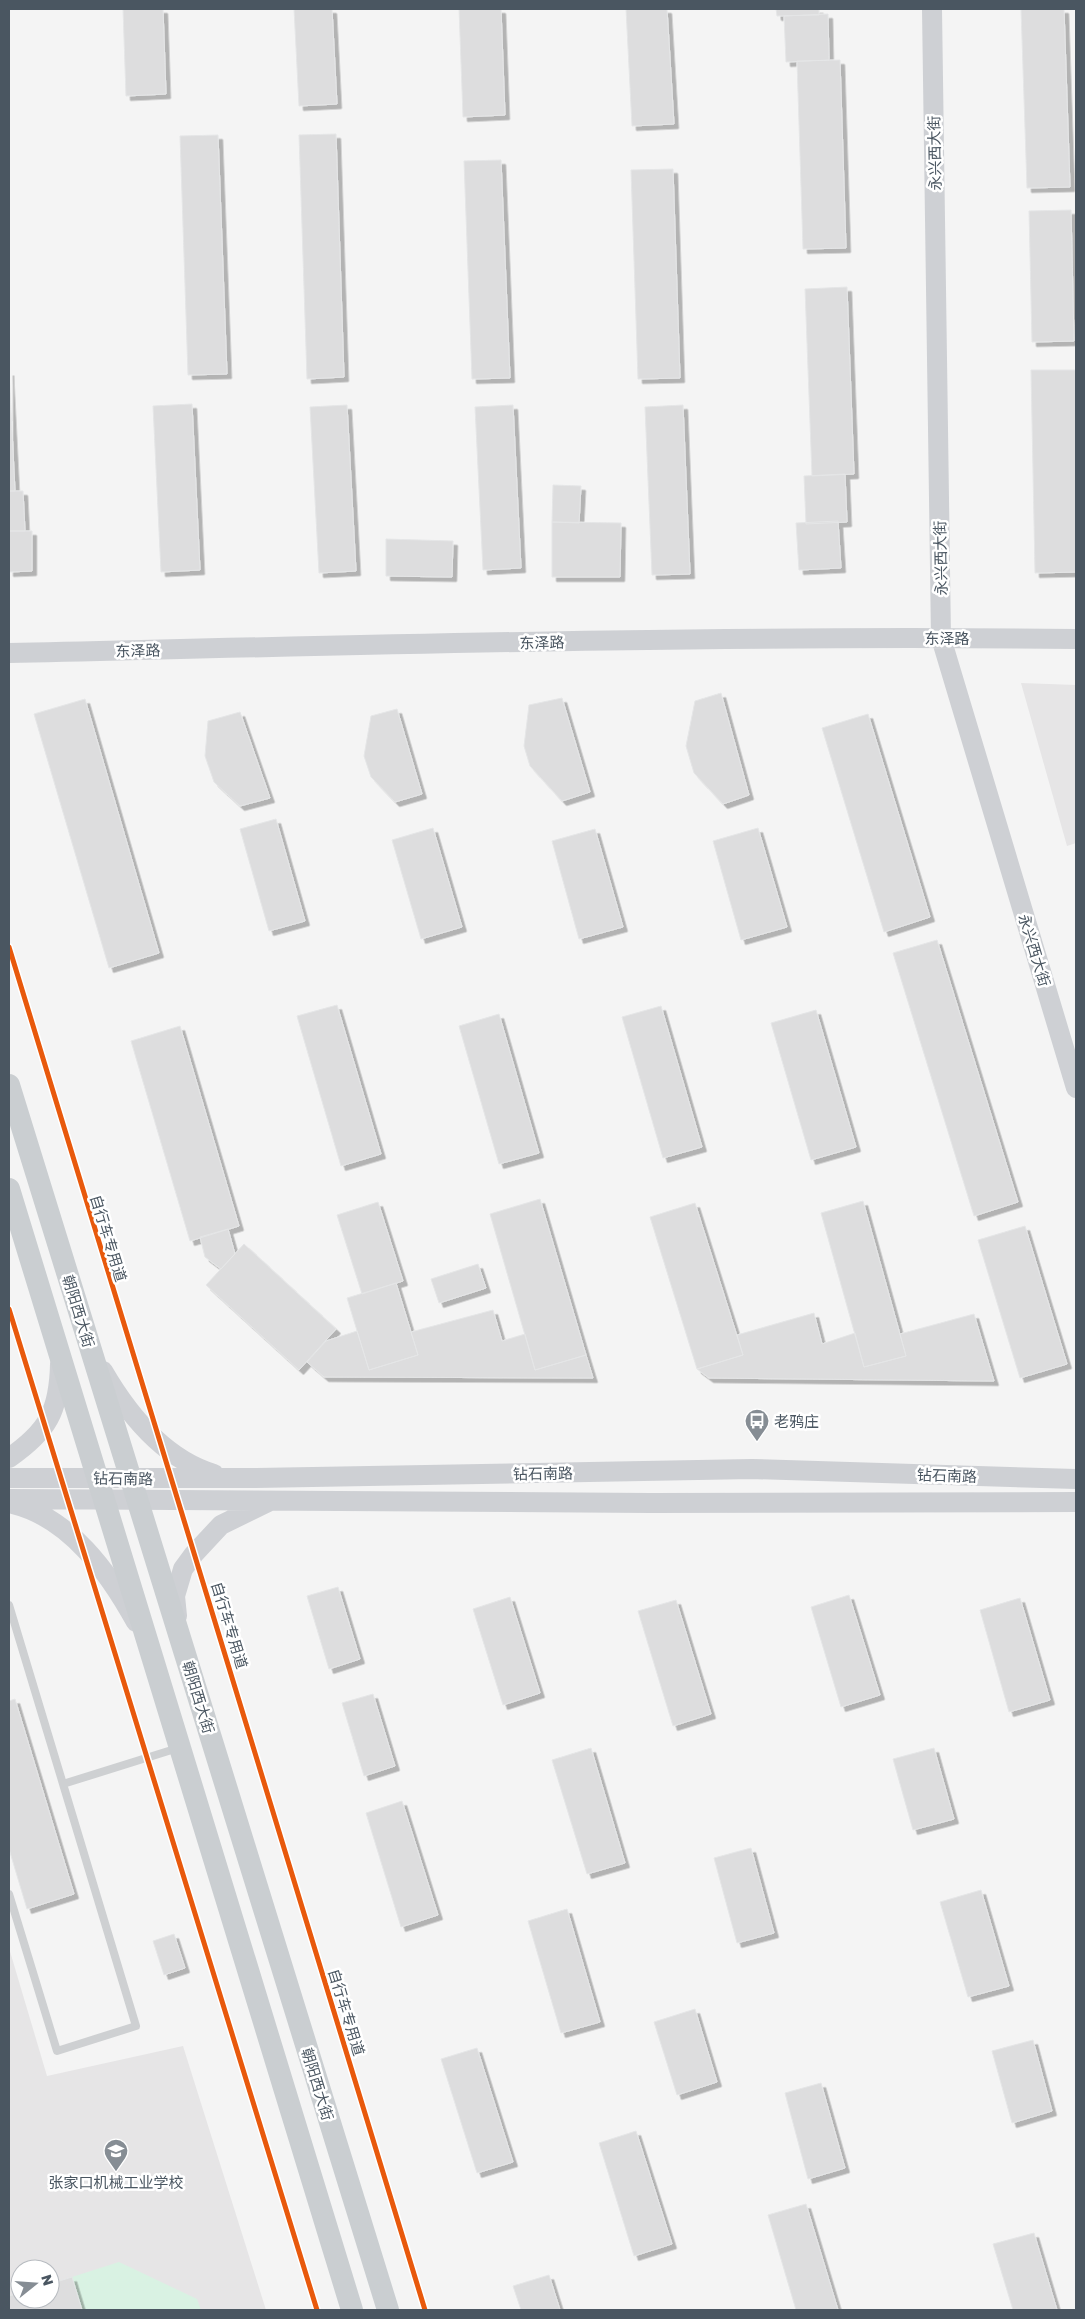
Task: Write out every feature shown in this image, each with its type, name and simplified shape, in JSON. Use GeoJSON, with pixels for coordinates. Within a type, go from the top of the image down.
{"type":"FeatureCollection","features":[{"type":"Feature","properties":{"kind":"main road","name":"永兴西大街"},"geometry":{"type":"LineString","coordinates":[[932,9],[941,638],[1076,1088]]}},
{"type":"Feature","properties":{"kind":"main road","name":"东泽路"},"geometry":{"type":"LineString","coordinates":[[9,653],[415,643],[941,638],[1076,639]]}},
{"type":"Feature","properties":{"kind":"main road","name":"朝阳西大街"},"geometry":{"type":"LineString","coordinates":[[9,1085],[388,2310]]}},
{"type":"Feature","properties":{"kind":"main road","name":"朝阳西大街"},"geometry":{"type":"LineString","coordinates":[[9,1189],[352,2310]]}},
{"type":"Feature","properties":{"kind":"main road"},"geometry":{"type":"LineString","coordinates":[[92,1353],[118,1396],[159,1442],[195,1468],[228,1478]]}},
{"type":"Feature","properties":{"kind":"main road"},"geometry":{"type":"LineString","coordinates":[[9,1458],[22,1449],[52,1416],[59,1389],[60,1357]]}},
{"type":"Feature","properties":{"kind":"main road","name":"钻石南路"},"geometry":{"type":"LineString","coordinates":[[135,1489],[228,1478],[752,1469],[1076,1479]]}},
{"type":"Feature","properties":{"kind":"main road","name":"钻石南路"},"geometry":{"type":"LineString","coordinates":[[9,1478],[101,1488],[275,1500],[651,1503],[1076,1502]]}},
{"type":"Feature","properties":{"kind":"main road","name":"钻石南路"},"geometry":{"type":"LineString","coordinates":[[9,1499],[101,1488]]}},
{"type":"Feature","properties":{"kind":"main road"},"geometry":{"type":"LineString","coordinates":[[180,1634],[175,1596],[183,1569],[221,1525],[275,1500]]}},
{"type":"Feature","properties":{"kind":"main road"},"geometry":{"type":"LineString","coordinates":[[9,1503],[44,1514],[63,1527],[110,1578],[149,1645]]}},
{"type":"Feature","properties":{"kind":"lane"},"geometry":{"type":"LineString","coordinates":[[9,1604],[136,2026],[57,2051],[9,1894]]}},
{"type":"Feature","properties":{"kind":"lane"},"geometry":{"type":"LineString","coordinates":[[63,1784],[180,1747]]}},
{"type":"Feature","properties":{"kind":"shaded area"},"geometry":{"type":"Polygon","coordinates":[[[1021,683],[1076,685],[1076,843],[1067,846],[1021,683]]]}},
{"type":"Feature","properties":{"kind":"shaded area","name":"张家口机械工业学校"},"geometry":{"type":"Polygon","coordinates":[[[9,1948],[47,2076],[183,2046],[266,2310],[9,2310],[9,1948]]]}},
{"type":"Feature","properties":{"kind":"green space"},"geometry":{"type":"Polygon","coordinates":[[[119,2262],[197,2299],[201,2310],[9,2310],[10,2296],[10,2309],[60,2309],[60,2281],[119,2262]]]}},
{"type":"Feature","properties":{"kind":"building"},"geometry":{"type":"Polygon","coordinates":[[[123,9],[163,9],[166,94],[126,96],[123,9]]]}},
{"type":"Feature","properties":{"kind":"building"},"geometry":{"type":"Polygon","coordinates":[[[294,9],[332,9],[337,104],[299,106],[294,9]]]}},
{"type":"Feature","properties":{"kind":"building"},"geometry":{"type":"Polygon","coordinates":[[[459,9],[501,9],[505,115],[463,117],[459,9]]]}},
{"type":"Feature","properties":{"kind":"building"},"geometry":{"type":"Polygon","coordinates":[[[626,9],[667,9],[674,124],[632,126],[626,9]]]}},
{"type":"Feature","properties":{"kind":"building"},"geometry":{"type":"Polygon","coordinates":[[[776,9],[819,9],[819,15],[777,16],[776,9]]]}},
{"type":"Feature","properties":{"kind":"building"},"geometry":{"type":"Polygon","coordinates":[[[1021,9],[1064,9],[1070,187],[1027,188],[1021,9]]]}},
{"type":"Feature","properties":{"kind":"building"},"geometry":{"type":"Polygon","coordinates":[[[828,14],[829,60],[786,62],[784,16],[828,14]]]}},
{"type":"Feature","properties":{"kind":"building"},"geometry":{"type":"Polygon","coordinates":[[[840,60],[846,248],[803,249],[797,61],[840,60]]]}},
{"type":"Feature","properties":{"kind":"building"},"geometry":{"type":"Polygon","coordinates":[[[336,134],[344,377],[307,379],[299,135],[336,134]]]}},
{"type":"Feature","properties":{"kind":"building"},"geometry":{"type":"Polygon","coordinates":[[[218,135],[227,374],[188,375],[180,136],[218,135]]]}},
{"type":"Feature","properties":{"kind":"building"},"geometry":{"type":"Polygon","coordinates":[[[501,160],[510,378],[472,379],[464,161],[501,160]]]}},
{"type":"Feature","properties":{"kind":"building"},"geometry":{"type":"Polygon","coordinates":[[[673,169],[680,378],[638,379],[631,170],[673,169]]]}},
{"type":"Feature","properties":{"kind":"building"},"geometry":{"type":"Polygon","coordinates":[[[1071,210],[1074,341],[1032,342],[1029,211],[1071,210]]]}},
{"type":"Feature","properties":{"kind":"building"},"geometry":{"type":"Polygon","coordinates":[[[847,287],[854,474],[812,476],[805,289],[847,287]]]}},
{"type":"Feature","properties":{"kind":"building"},"geometry":{"type":"Polygon","coordinates":[[[1031,370],[1076,370],[1076,572],[1035,573],[1031,370]]]}},
{"type":"Feature","properties":{"kind":"building"},"geometry":{"type":"Polygon","coordinates":[[[9,371],[15,491],[9,491],[9,371]]]}},
{"type":"Feature","properties":{"kind":"building"},"geometry":{"type":"Polygon","coordinates":[[[192,404],[200,570],[161,572],[153,406],[192,404]]]}},
{"type":"Feature","properties":{"kind":"building"},"geometry":{"type":"Polygon","coordinates":[[[347,405],[356,571],[319,573],[310,407],[347,405]]]}},
{"type":"Feature","properties":{"kind":"building"},"geometry":{"type":"Polygon","coordinates":[[[513,405],[521,568],[483,570],[475,407],[513,405]]]}},
{"type":"Feature","properties":{"kind":"building"},"geometry":{"type":"Polygon","coordinates":[[[683,405],[690,574],[652,575],[645,407],[683,405]]]}},
{"type":"Feature","properties":{"kind":"building"},"geometry":{"type":"Polygon","coordinates":[[[845,474],[847,522],[806,524],[804,476],[845,474]]]}},
{"type":"Feature","properties":{"kind":"building"},"geometry":{"type":"Polygon","coordinates":[[[553,485],[581,486],[579,523],[552,522],[553,485]]]}},
{"type":"Feature","properties":{"kind":"building"},"geometry":{"type":"Polygon","coordinates":[[[9,491],[23,491],[25,531],[9,531],[9,491]]]}},
{"type":"Feature","properties":{"kind":"building"},"geometry":{"type":"Polygon","coordinates":[[[838,521],[841,568],[799,570],[796,523],[838,521]]]}},
{"type":"Feature","properties":{"kind":"building"},"geometry":{"type":"Polygon","coordinates":[[[552,522],[621,523],[620,577],[552,577],[552,522]]]}},
{"type":"Feature","properties":{"kind":"building"},"geometry":{"type":"Polygon","coordinates":[[[9,531],[32,531],[32,571],[9,572],[9,531]]]}},
{"type":"Feature","properties":{"kind":"building"},"geometry":{"type":"Polygon","coordinates":[[[386,539],[453,541],[452,577],[386,576],[386,539]]]}},
{"type":"Feature","properties":{"kind":"building"},"geometry":{"type":"Polygon","coordinates":[[[721,693],[749,795],[723,804],[694,773],[686,746],[695,701],[721,693]]]}},
{"type":"Feature","properties":{"kind":"building"},"geometry":{"type":"Polygon","coordinates":[[[562,698],[590,792],[562,801],[530,766],[524,746],[529,705],[562,698]]]}},
{"type":"Feature","properties":{"kind":"building"},"geometry":{"type":"Polygon","coordinates":[[[85,699],[159,953],[109,968],[34,714],[85,699]]]}},
{"type":"Feature","properties":{"kind":"building"},"geometry":{"type":"Polygon","coordinates":[[[397,709],[422,794],[395,802],[371,777],[364,756],[371,716],[397,709]]]}},
{"type":"Feature","properties":{"kind":"building"},"geometry":{"type":"Polygon","coordinates":[[[240,712],[270,798],[240,806],[214,782],[205,756],[208,721],[240,712]]]}},
{"type":"Feature","properties":{"kind":"building"},"geometry":{"type":"Polygon","coordinates":[[[868,714],[930,917],[884,932],[822,728],[868,714]]]}},
{"type":"Feature","properties":{"kind":"building"},"geometry":{"type":"Polygon","coordinates":[[[276,819],[305,921],[269,931],[240,829],[276,819]]]}},
{"type":"Feature","properties":{"kind":"building"},"geometry":{"type":"Polygon","coordinates":[[[433,828],[462,927],[421,939],[392,840],[433,828]]]}},
{"type":"Feature","properties":{"kind":"building"},"geometry":{"type":"Polygon","coordinates":[[[758,828],[787,927],[741,940],[713,841],[758,828]]]}},
{"type":"Feature","properties":{"kind":"building"},"geometry":{"type":"Polygon","coordinates":[[[595,829],[623,927],[579,939],[552,841],[595,829]]]}},
{"type":"Feature","properties":{"kind":"building"},"geometry":{"type":"Polygon","coordinates":[[[937,940],[1018,1202],[974,1216],[893,953],[937,940]]]}},
{"type":"Feature","properties":{"kind":"building"},"geometry":{"type":"Polygon","coordinates":[[[337,1005],[381,1154],[341,1166],[297,1016],[337,1005]]]}},
{"type":"Feature","properties":{"kind":"building"},"geometry":{"type":"Polygon","coordinates":[[[661,1006],[702,1147],[663,1158],[622,1017],[661,1006]]]}},
{"type":"Feature","properties":{"kind":"building"},"geometry":{"type":"Polygon","coordinates":[[[816,1010],[856,1147],[811,1160],[771,1023],[816,1010]]]}},
{"type":"Feature","properties":{"kind":"building"},"geometry":{"type":"Polygon","coordinates":[[[499,1014],[539,1153],[499,1164],[459,1026],[499,1014]]]}},
{"type":"Feature","properties":{"kind":"building"},"geometry":{"type":"Polygon","coordinates":[[[180,1026],[239,1226],[190,1241],[131,1041],[180,1026]]]}},
{"type":"Feature","properties":{"kind":"building"},"geometry":{"type":"Polygon","coordinates":[[[540,1199],[586,1355],[535,1370],[490,1214],[540,1199]]]}},
{"type":"Feature","properties":{"kind":"building"},"geometry":{"type":"Polygon","coordinates":[[[863,1201],[906,1356],[864,1367],[821,1213],[863,1201]]]}},
{"type":"Feature","properties":{"kind":"building"},"geometry":{"type":"Polygon","coordinates":[[[378,1202],[403,1281],[362,1294],[337,1215],[378,1202]]]}},
{"type":"Feature","properties":{"kind":"building"},"geometry":{"type":"Polygon","coordinates":[[[695,1203],[743,1355],[697,1369],[650,1217],[695,1203]]]}},
{"type":"Feature","properties":{"kind":"building"},"geometry":{"type":"Polygon","coordinates":[[[1025,1226],[1067,1364],[1020,1378],[978,1240],[1025,1226]]]}},
{"type":"Feature","properties":{"kind":"building"},"geometry":{"type":"Polygon","coordinates":[[[228,1229],[235,1254],[221,1269],[205,1257],[200,1237],[228,1229]]]}},
{"type":"Feature","properties":{"kind":"building"},"geometry":{"type":"Polygon","coordinates":[[[244,1244],[336,1329],[299,1370],[206,1285],[244,1244]]]}},
{"type":"Feature","properties":{"kind":"building"},"geometry":{"type":"Polygon","coordinates":[[[478,1264],[486,1288],[439,1303],[431,1279],[478,1264]]]}},
{"type":"Feature","properties":{"kind":"building"},"geometry":{"type":"Polygon","coordinates":[[[396,1283],[418,1355],[369,1370],[347,1298],[396,1283]]]}},
{"type":"Feature","properties":{"kind":"building"},"geometry":{"type":"Polygon","coordinates":[[[493,1310],[502,1341],[525,1334],[535,1370],[586,1355],[593,1378],[324,1377],[307,1362],[326,1341],[357,1331],[369,1370],[418,1355],[411,1332],[493,1310]]]}},
{"type":"Feature","properties":{"kind":"building"},"geometry":{"type":"Polygon","coordinates":[[[814,1313],[822,1344],[855,1333],[864,1367],[906,1356],[900,1334],[974,1314],[994,1381],[709,1378],[697,1369],[743,1355],[737,1335],[814,1313]]]}},
{"type":"Feature","properties":{"kind":"building"},"geometry":{"type":"Polygon","coordinates":[[[338,1587],[360,1659],[329,1669],[307,1596],[338,1587]]]}},
{"type":"Feature","properties":{"kind":"building"},"geometry":{"type":"Polygon","coordinates":[[[849,1595],[880,1695],[841,1707],[811,1607],[849,1595]]]}},
{"type":"Feature","properties":{"kind":"building"},"geometry":{"type":"Polygon","coordinates":[[[510,1597],[540,1693],[503,1705],[473,1609],[510,1597]]]}},
{"type":"Feature","properties":{"kind":"building"},"geometry":{"type":"Polygon","coordinates":[[[1020,1598],[1050,1700],[1009,1712],[980,1610],[1020,1598]]]}},
{"type":"Feature","properties":{"kind":"building"},"geometry":{"type":"Polygon","coordinates":[[[676,1600],[711,1714],[673,1726],[638,1611],[676,1600]]]}},
{"type":"Feature","properties":{"kind":"building"},"geometry":{"type":"Polygon","coordinates":[[[373,1694],[395,1766],[364,1776],[342,1703],[373,1694]]]}},
{"type":"Feature","properties":{"kind":"building"},"geometry":{"type":"Polygon","coordinates":[[[15,1699],[74,1894],[27,1909],[9,1849],[9,1701],[15,1699]]]}},
{"type":"Feature","properties":{"kind":"building"},"geometry":{"type":"Polygon","coordinates":[[[591,1748],[625,1863],[587,1874],[552,1760],[591,1748]]]}},
{"type":"Feature","properties":{"kind":"building"},"geometry":{"type":"Polygon","coordinates":[[[934,1748],[954,1819],[913,1830],[893,1759],[934,1748]]]}},
{"type":"Feature","properties":{"kind":"building"},"geometry":{"type":"Polygon","coordinates":[[[402,1801],[438,1915],[401,1927],[366,1813],[402,1801]]]}},
{"type":"Feature","properties":{"kind":"building"},"geometry":{"type":"Polygon","coordinates":[[[751,1848],[774,1933],[737,1943],[714,1858],[751,1848]]]}},
{"type":"Feature","properties":{"kind":"building"},"geometry":{"type":"Polygon","coordinates":[[[981,1890],[1009,1986],[968,1997],[940,1902],[981,1890]]]}},
{"type":"Feature","properties":{"kind":"building"},"geometry":{"type":"Polygon","coordinates":[[[567,1909],[600,2022],[561,2033],[528,1921],[567,1909]]]}},
{"type":"Feature","properties":{"kind":"building"},"geometry":{"type":"Polygon","coordinates":[[[174,1934],[185,1968],[164,1975],[153,1941],[174,1934]]]}},
{"type":"Feature","properties":{"kind":"building"},"geometry":{"type":"Polygon","coordinates":[[[695,2009],[717,2082],[677,2095],[654,2022],[695,2009]]]}},
{"type":"Feature","properties":{"kind":"building"},"geometry":{"type":"Polygon","coordinates":[[[1033,2040],[1052,2111],[1012,2123],[992,2051],[1033,2040]]]}},
{"type":"Feature","properties":{"kind":"building"},"geometry":{"type":"Polygon","coordinates":[[[477,2048],[513,2162],[477,2173],[441,2059],[477,2048]]]}},
{"type":"Feature","properties":{"kind":"building"},"geometry":{"type":"Polygon","coordinates":[[[821,2083],[845,2168],[808,2179],[785,2093],[821,2083]]]}},
{"type":"Feature","properties":{"kind":"building"},"geometry":{"type":"Polygon","coordinates":[[[636,2131],[672,2244],[634,2256],[599,2143],[636,2131]]]}},
{"type":"Feature","properties":{"kind":"building"},"geometry":{"type":"Polygon","coordinates":[[[806,2204],[838,2310],[796,2310],[768,2215],[806,2204]]]}},
{"type":"Feature","properties":{"kind":"building"},"geometry":{"type":"Polygon","coordinates":[[[1034,2233],[1057,2310],[1013,2310],[993,2244],[1034,2233]]]}},
{"type":"Feature","properties":{"kind":"building"},"geometry":{"type":"Polygon","coordinates":[[[549,2275],[560,2310],[521,2310],[513,2286],[549,2275]]]}},
{"type":"Feature","properties":{"kind":"building"},"geometry":{"type":"Polygon","coordinates":[[[72,2277],[82,2310],[9,2310],[10,2296],[10,2309],[60,2309],[60,2281],[72,2277]]]}},
{"type":"Feature","properties":{"kind":"cycle path","name":"自行车专用道"},"geometry":{"type":"LineString","coordinates":[[9,947],[425,2310]]}},
{"type":"Feature","properties":{"kind":"cycle path"},"geometry":{"type":"LineString","coordinates":[[9,1309],[317,2310]]}},
{"type":"Feature","properties":{"kind":"place","name":"老鸦庄"},"geometry":{"type":"Point","coordinates":[757,1442]}},
{"type":"Feature","properties":{"kind":"place","name":"张家口机械工业学校"},"geometry":{"type":"Point","coordinates":[116,2172]}}]}
